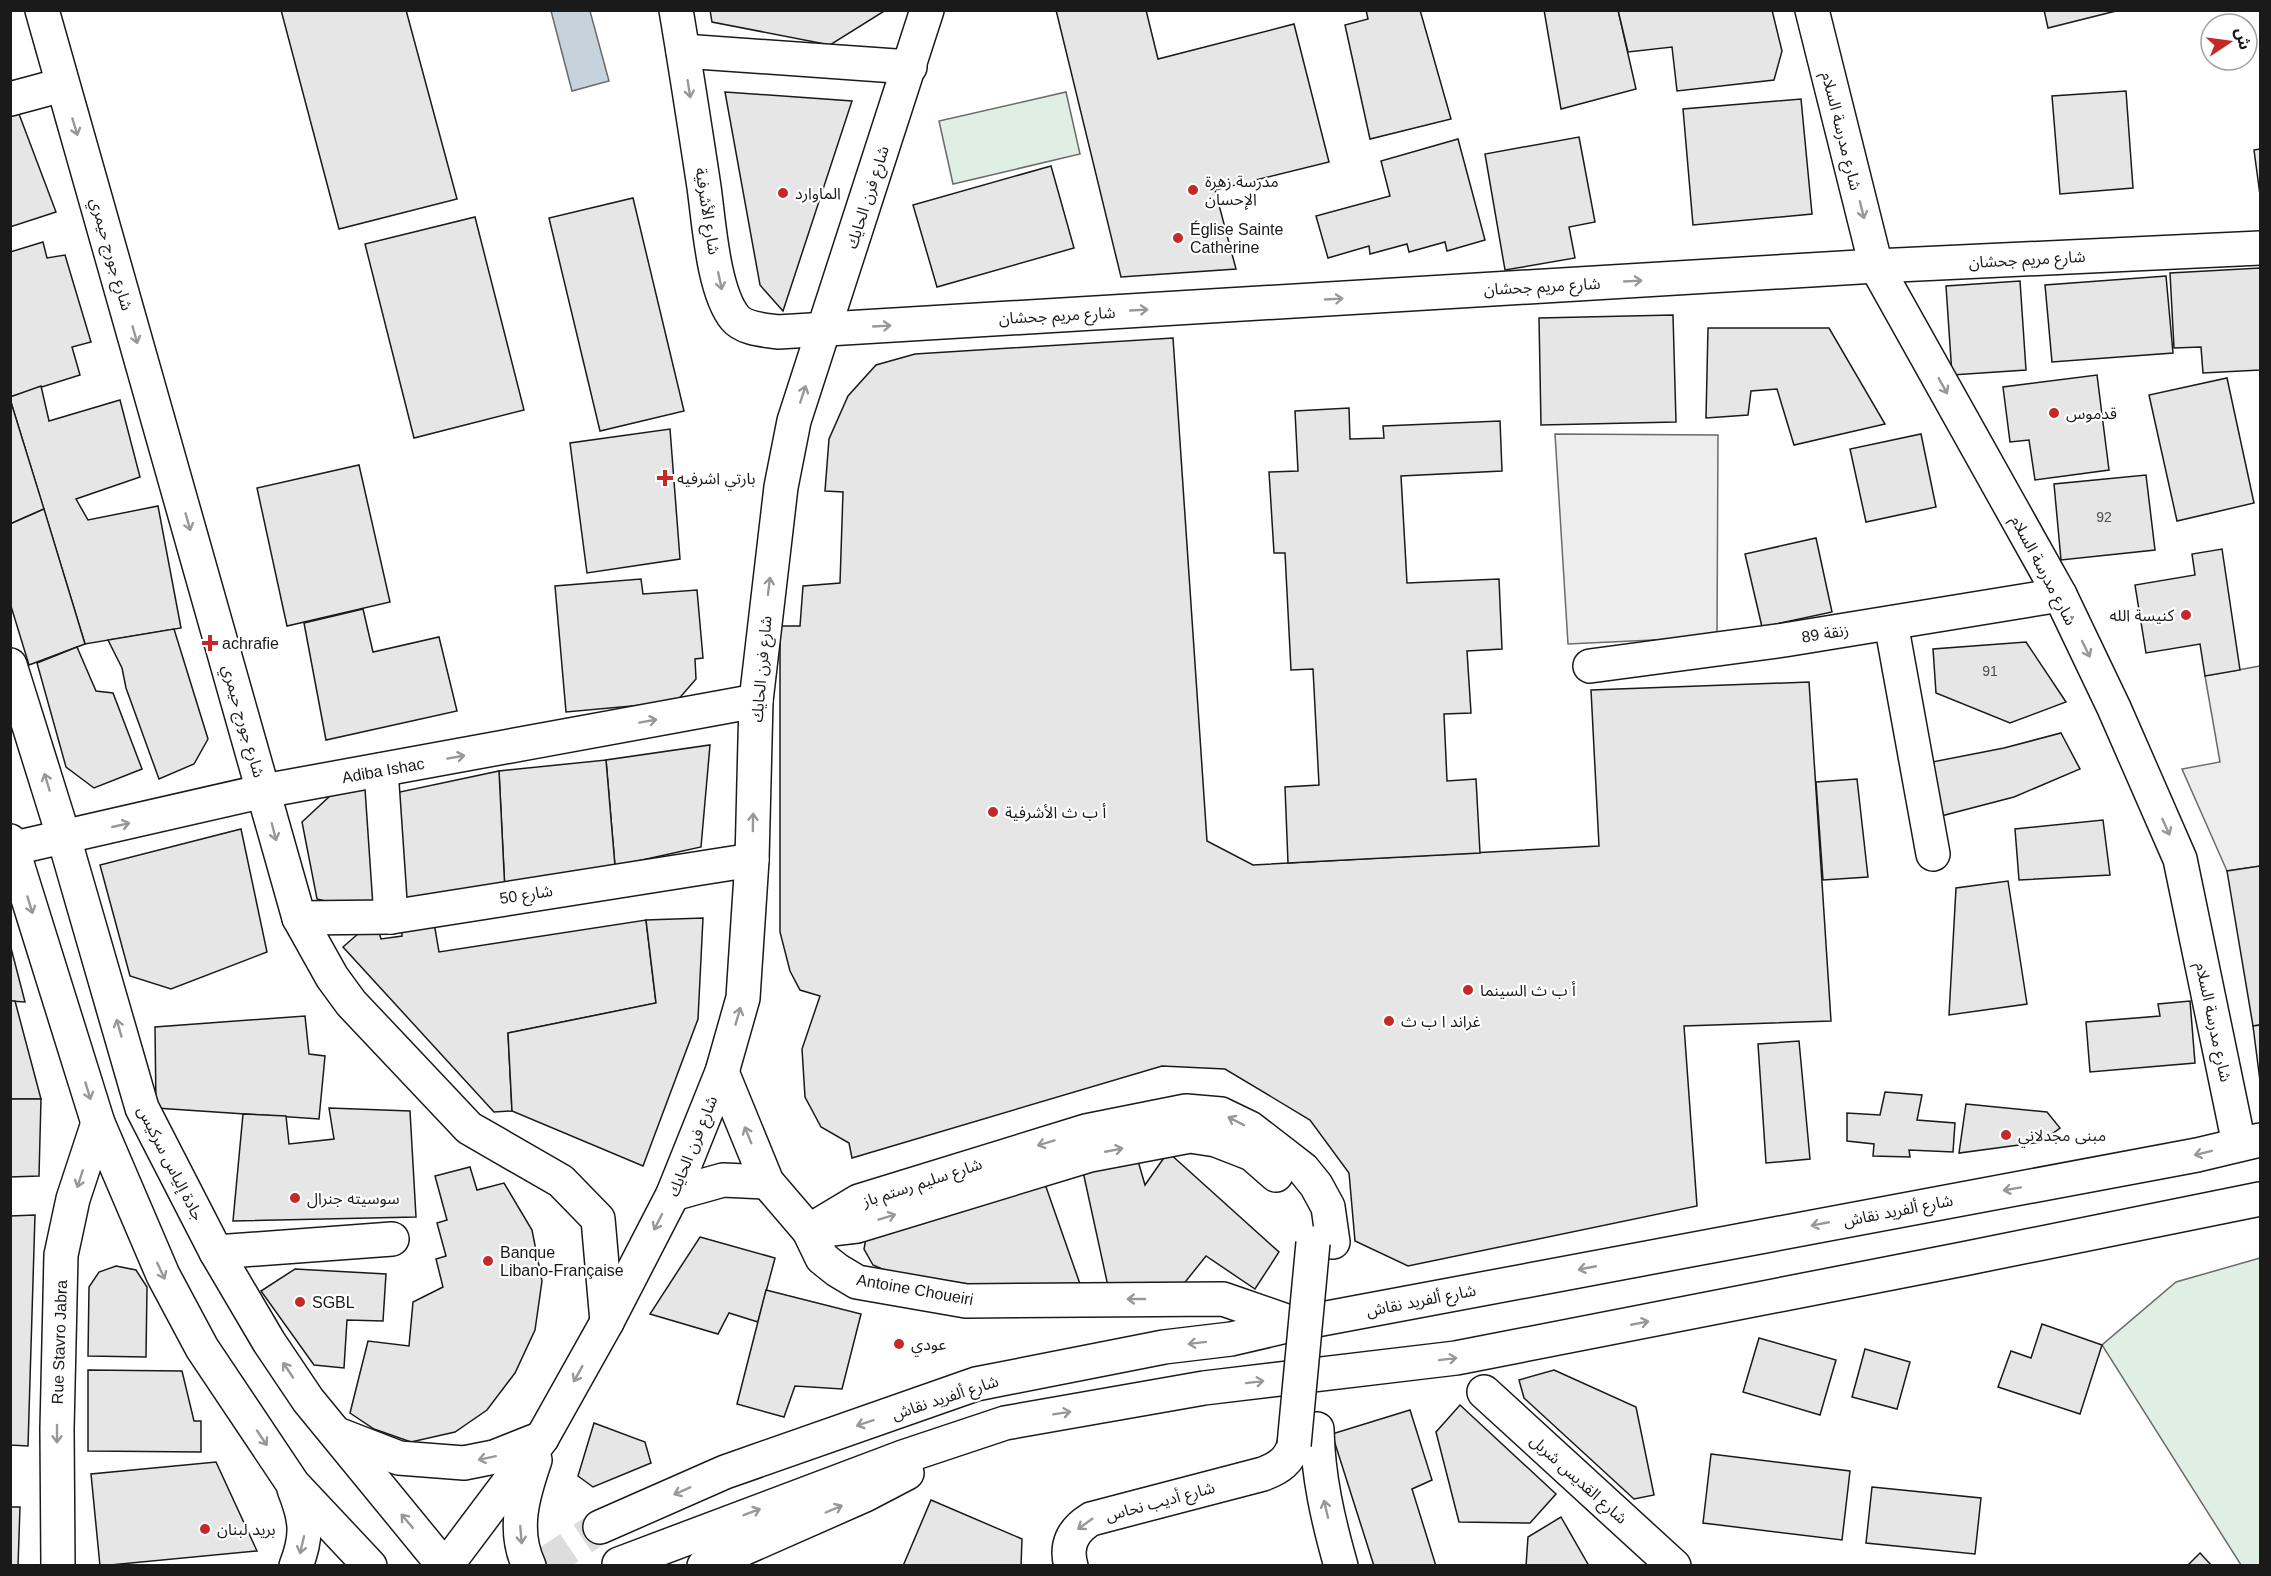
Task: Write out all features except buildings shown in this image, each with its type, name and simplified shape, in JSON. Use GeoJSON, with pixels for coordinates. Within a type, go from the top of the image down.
{"type":"FeatureCollection","features":[{"type":"Feature","properties":{"kind":"main road","name":"شارع جورج حيمري"},"geometry":{"type":"LineString","coordinates":[[42,10],[298,918],[332,977],[351,1003],[469,1128],[561,1181],[598,1219],[606,1322]]}},
{"type":"Feature","properties":{"kind":"main road","name":"شارع الأشرفية"},"geometry":{"type":"LineString","coordinates":[[676,10],[715,259],[724,302],[737,321],[755,329],[778,332],[823,329]]}},
{"type":"Feature","properties":{"kind":"main road","name":"شارع فرن الحايك"},"geometry":{"type":"LineString","coordinates":[[542,1438],[674,1194],[722,1072],[743,999],[752,860],[756,701],[781,487],[794,421],[927,10]]}},
{"type":"Feature","properties":{"kind":"main road","name":"شارع مدرسة السلام"},"geometry":{"type":"LineString","coordinates":[[1812,10],[1876,266],[2060,595],[2114,708],[2180,859],[2250,1142]]}},
{"type":"Feature","properties":{"kind":"main road"},"geometry":{"type":"LineString","coordinates":[[683,51],[910,67]]}},
{"type":"Feature","properties":{"kind":"main road"},"geometry":{"type":"LineString","coordinates":[[10,99],[62,85]]}},
{"type":"Feature","properties":{"kind":"main road","name":"شارع مريم جحشان"},"geometry":{"type":"LineString","coordinates":[[823,329],[1876,266],[2260,248]]}},
{"type":"Feature","properties":{"kind":"main road","name":"زنقة 89"},"geometry":{"type":"LineString","coordinates":[[1590,666],[1784,640],[2060,595]]}},
{"type":"Feature","properties":{"kind":"main road"},"geometry":{"type":"LineString","coordinates":[[1891,623],[1933,854]]}},
{"type":"Feature","properties":{"kind":"main road","name":"جادة إلياس سركيس"},"geometry":{"type":"LineString","coordinates":[[10,665],[64,838],[142,1108],[216,1252],[268,1342],[308,1400],[445,1566]]}},
{"type":"Feature","properties":{"kind":"main road","name":"Adiba Ishac"},"geometry":{"type":"LineString","coordinates":[[11,846],[64,838],[264,791],[756,701]]}},
{"type":"Feature","properties":{"kind":"main road"},"geometry":{"type":"LineString","coordinates":[[381,770],[390,916]]}},
{"type":"Feature","properties":{"kind":"main road"},"geometry":{"type":"LineString","coordinates":[[11,846],[98,1123],[163,1275],[202,1348],[293,1484],[370,1566]]}},
{"type":"Feature","properties":{"kind":"main road","name":"شارع 50"},"geometry":{"type":"LineString","coordinates":[[298,918],[390,916],[752,860]]}},
{"type":"Feature","properties":{"kind":"main road","name":"Antoine Choueiri"},"geometry":{"type":"LineString","coordinates":[[722,1072],[767,1182],[809,1231],[822,1258],[857,1282],[966,1301],[1223,1299],[1295,1324]]}},
{"type":"Feature","properties":{"kind":"main road","name":"Rue Stavro Jabra"},"geometry":{"type":"LineString","coordinates":[[58,1566],[57,1429],[61,1255],[73,1199],[98,1123]]}},
{"type":"Feature","properties":{"kind":"main road","name":"شارع سليم رستم باز"},"geometry":{"type":"LineString","coordinates":[[809,1231],[857,1226],[1090,1155],[1190,1136],[1216,1140],[1252,1154],[1301,1197],[1323,1242],[1298,1446],[1320,1475],[1341,1566]]}},
{"type":"Feature","properties":{"kind":"main road","name":"شارع ألفريد نقاش"},"geometry":{"type":"LineString","coordinates":[[600,1527],[725,1472],[976,1384],[1164,1347],[1231,1339],[1295,1324],[2197,1155],[2250,1142]]}},
{"type":"Feature","properties":{"kind":"main road"},"geometry":{"type":"LineString","coordinates":[[674,1194],[723,1180],[767,1182]]}},
{"type":"Feature","properties":{"kind":"main road"},"geometry":{"type":"LineString","coordinates":[[619,1564],[903,1456],[1005,1423],[1204,1388],[1456,1358],[1963,1260],[2260,1198]]}},
{"type":"Feature","properties":{"kind":"main road"},"geometry":{"type":"LineString","coordinates":[[216,1252],[392,1239]]}},
{"type":"Feature","properties":{"kind":"main road","name":"شارع القديس شربل"},"geometry":{"type":"LineString","coordinates":[[1484,1392],[1674,1566]]}},
{"type":"Feature","properties":{"kind":"main road"},"geometry":{"type":"LineString","coordinates":[[704,1566],[865,1495],[1005,1423]]}},
{"type":"Feature","properties":{"kind":"main road"},"geometry":{"type":"LineString","coordinates":[[335,1434],[399,1458],[464,1463],[494,1457],[542,1438]]}},
{"type":"Feature","properties":{"kind":"main road"},"geometry":{"type":"LineString","coordinates":[[445,1566],[542,1438]]}},
{"type":"Feature","properties":{"kind":"main road"},"geometry":{"type":"LineString","coordinates":[[529,1566],[523,1551],[520,1528],[521,1509],[542,1438]]}},
{"type":"Feature","properties":{"kind":"main road"},"geometry":{"type":"LineString","coordinates":[[1298,1446],[1320,1475]]}},
{"type":"Feature","properties":{"kind":"main road","name":"شارع أديب نحاس"},"geometry":{"type":"LineString","coordinates":[[1071,1566],[1069,1546],[1081,1526],[1090,1519],[1263,1474],[1298,1446]]}},
{"type":"Feature","properties":{"kind":"main road"},"geometry":{"type":"LineString","coordinates":[[293,1484],[303,1511],[305,1530],[303,1549],[296,1566]]}},
{"type":"Feature","properties":{"kind":"green space"},"geometry":{"type":"Polygon","coordinates":[[[1066,92],[1080,154],[953,184],[939,121],[1066,92]]]}},
{"type":"Feature","properties":{"kind":"green space"},"geometry":{"type":"Polygon","coordinates":[[[2260,1258],[2260,1565],[2241,1565],[2102,1345],[2176,1282],[2260,1258]]]}},
{"type":"Feature","properties":{"kind":"shaded area"},"geometry":{"type":"Polygon","coordinates":[[[551,11],[590,11],[609,81],[572,91],[551,11]]]}},
{"type":"Feature","properties":{"kind":"shaded area"},"geometry":{"type":"Polygon","coordinates":[[[1555,434],[1718,435],[1717,637],[1568,644],[1555,434]]]}},
{"type":"Feature","properties":{"kind":"shaded area"},"geometry":{"type":"Polygon","coordinates":[[[2260,666],[2260,866],[2227,871],[2182,769],[2220,762],[2205,676],[2260,666]]]}},
{"type":"Feature","properties":{"kind":"tunnel"},"geometry":{"type":"LineString","coordinates":[[542,1566],[600,1527]]}},
{"type":"Feature","properties":{"kind":"place","name":"مدرسة زهرة الإحسان"},"geometry":{"type":"Point","coordinates":[1193,190]}},
{"type":"Feature","properties":{"kind":"place","name":"الماوارد"},"geometry":{"type":"Point","coordinates":[783,193]}},
{"type":"Feature","properties":{"kind":"place","name":"Église Sainte Catherine"},"geometry":{"type":"Point","coordinates":[1178,238]}},
{"type":"Feature","properties":{"kind":"place","name":"قدموس"},"geometry":{"type":"Point","coordinates":[2054,413]}},
{"type":"Feature","properties":{"kind":"place","name":"بارتي اشرفيه"},"geometry":{"type":"Point","coordinates":[665,478]}},
{"type":"Feature","properties":{"kind":"place","name":"كنيسة الله"},"geometry":{"type":"Point","coordinates":[2186,615]}},
{"type":"Feature","properties":{"kind":"place","name":"achrafie"},"geometry":{"type":"Point","coordinates":[210,643]}},
{"type":"Feature","properties":{"kind":"place","name":"أ ب ث الأشرفية"},"geometry":{"type":"Point","coordinates":[993,812]}},
{"type":"Feature","properties":{"kind":"place","name":"أ ب ث السينما"},"geometry":{"type":"Point","coordinates":[1468,990]}},
{"type":"Feature","properties":{"kind":"place","name":"غراند ا ب ث"},"geometry":{"type":"Point","coordinates":[1389,1021]}},
{"type":"Feature","properties":{"kind":"place","name":"مبنى مجدلاني"},"geometry":{"type":"Point","coordinates":[2006,1135]}},
{"type":"Feature","properties":{"kind":"place","name":"سوسيته جنرال"},"geometry":{"type":"Point","coordinates":[295,1198]}},
{"type":"Feature","properties":{"kind":"place","name":"Banque Libano-Française"},"geometry":{"type":"Point","coordinates":[488,1261]}},
{"type":"Feature","properties":{"kind":"place","name":"SGBL"},"geometry":{"type":"Point","coordinates":[300,1302]}},
{"type":"Feature","properties":{"kind":"place","name":"عودي"},"geometry":{"type":"Point","coordinates":[899,1344]}},
{"type":"Feature","properties":{"kind":"place","name":"بريد لبنان"},"geometry":{"type":"Point","coordinates":[205,1529]}}]}
